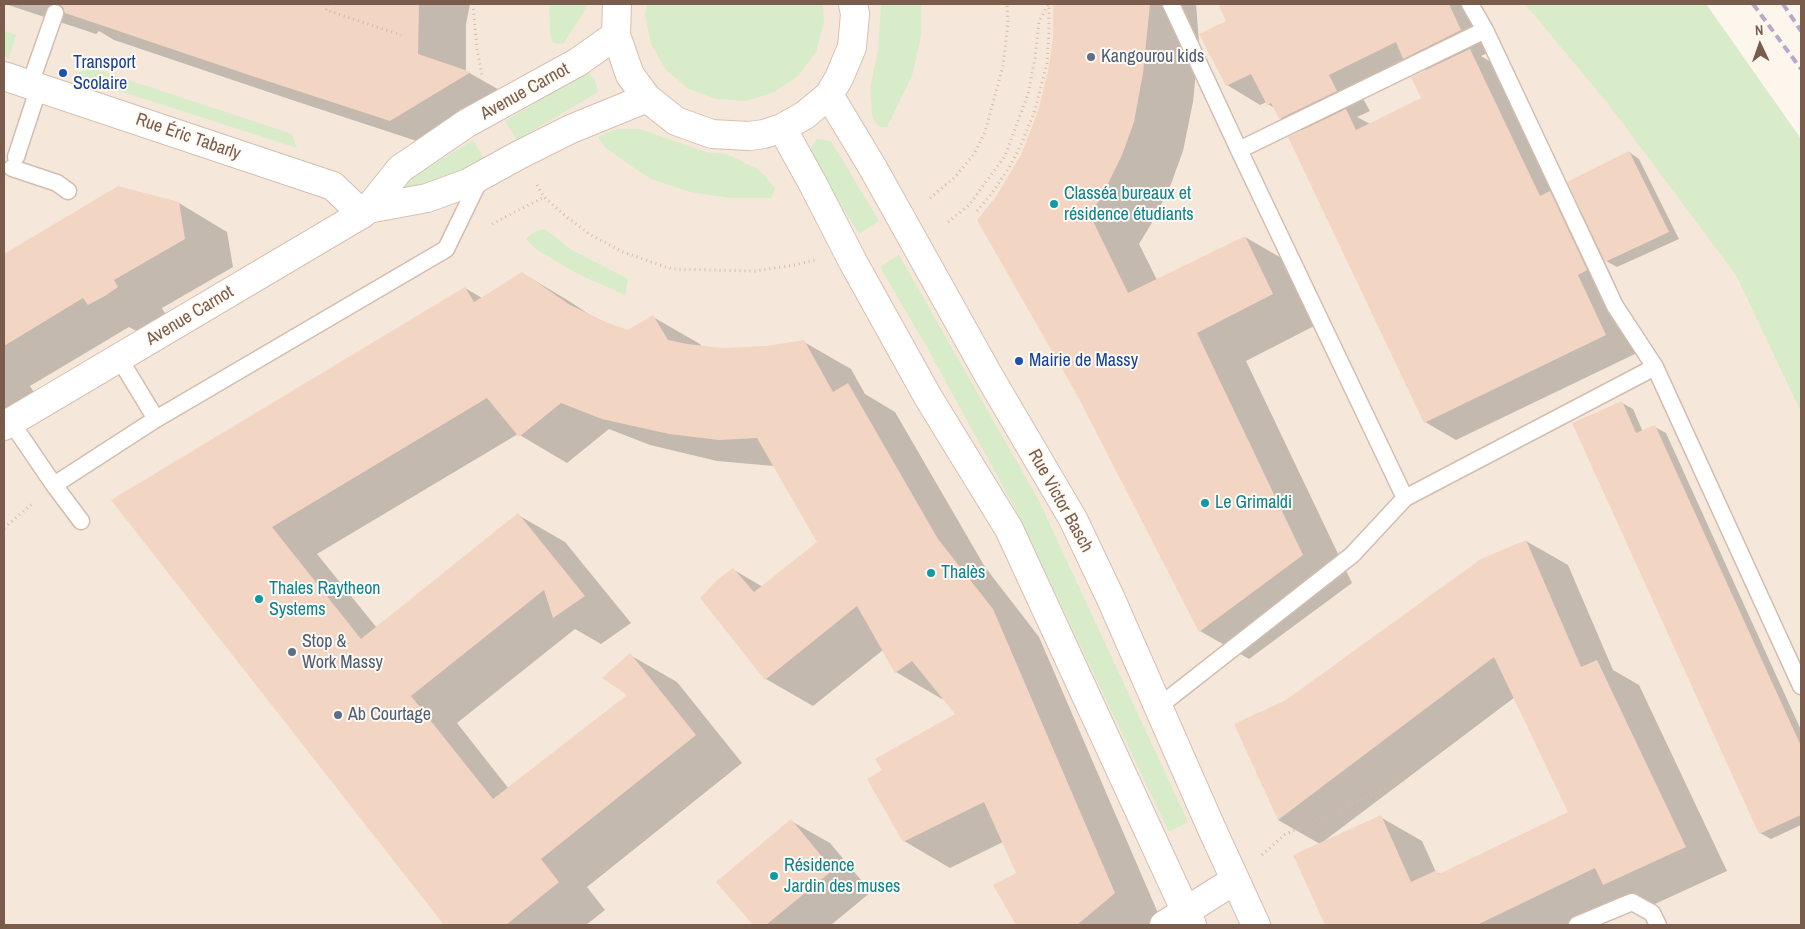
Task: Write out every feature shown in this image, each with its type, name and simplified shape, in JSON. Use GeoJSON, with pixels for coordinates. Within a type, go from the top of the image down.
{"type":"FeatureCollection","features":[{"type":"Feature","properties":{"kind":"street"},"geometry":{"type":"LineString","coordinates":[[617,4],[616,35],[630,75],[647,98],[676,121],[712,134],[749,136],[764,134],[782,128],[805,115],[829,95],[839,78],[852,47],[855,7]]}},
{"type":"Feature","properties":{"kind":"street","name":"Avenue Carnot"},"geometry":{"type":"LineString","coordinates":[[365,211],[400,169],[467,123],[578,62],[616,35]]}},
{"type":"Feature","properties":{"kind":"street","name":"Rue Éric Tabarly"},"geometry":{"type":"LineString","coordinates":[[4,76],[333,186],[365,211]]}},
{"type":"Feature","properties":{"kind":"street","name":"Rue Victor Basch"},"geometry":{"type":"LineString","coordinates":[[829,95],[1073,519],[1115,608],[1256,925]]}},
{"type":"Feature","properties":{"kind":"street","name":"Avenue Carnot"},"geometry":{"type":"LineString","coordinates":[[6,427],[365,211],[427,198],[468,183],[519,155],[571,130],[647,98]]}},
{"type":"Feature","properties":{"kind":"street"},"geometry":{"type":"LineString","coordinates":[[782,128],[928,397],[1009,529],[1181,921],[1235,880]]}},
{"type":"Feature","properties":{"kind":"lane"},"geometry":{"type":"LineString","coordinates":[[1171,4],[1405,498]]}},
{"type":"Feature","properties":{"kind":"lane"},"geometry":{"type":"LineString","coordinates":[[1470,4],[1485,30],[1615,306],[1655,367],[1801,686]]}},
{"type":"Feature","properties":{"kind":"lane"},"geometry":{"type":"LineString","coordinates":[[55,13],[14,162],[57,183],[68,191]]}},
{"type":"Feature","properties":{"kind":"lane"},"geometry":{"type":"LineString","coordinates":[[1239,150],[1485,30]]}},
{"type":"Feature","properties":{"kind":"lane"},"geometry":{"type":"LineString","coordinates":[[54,485],[156,419],[446,249],[482,175]]}},
{"type":"Feature","properties":{"kind":"lane"},"geometry":{"type":"LineString","coordinates":[[120,358],[156,419]]}},
{"type":"Feature","properties":{"kind":"lane"},"geometry":{"type":"LineString","coordinates":[[1158,707],[1352,555],[1405,498],[1655,367]]}},
{"type":"Feature","properties":{"kind":"lane"},"geometry":{"type":"LineString","coordinates":[[6,427],[81,521]]}},
{"type":"Feature","properties":{"kind":"lane"},"geometry":{"type":"LineString","coordinates":[[1577,925],[1632,902],[1652,913],[1658,925]]}},
{"type":"Feature","properties":{"kind":"path"},"geometry":{"type":"LineString","coordinates":[[328,4],[326,10],[401,35]]}},
{"type":"Feature","properties":{"kind":"path"},"geometry":{"type":"LineString","coordinates":[[473,4],[477,49],[483,80]]}},
{"type":"Feature","properties":{"kind":"path"},"geometry":{"type":"LineString","coordinates":[[901,219],[955,177],[974,154],[985,132],[1003,66],[1008,23],[1007,4]]}},
{"type":"Feature","properties":{"kind":"path"},"geometry":{"type":"LineString","coordinates":[[976,211],[992,193],[1010,166],[1035,110],[1047,63],[1050,32],[1048,4]]}},
{"type":"Feature","properties":{"kind":"path"},"geometry":{"type":"LineString","coordinates":[[948,222],[969,205],[1005,156],[1028,94],[1036,58],[1039,22],[1048,4]]}},
{"type":"Feature","properties":{"kind":"path"},"geometry":{"type":"LineString","coordinates":[[446,249],[544,197],[591,235],[623,252],[672,269],[754,271],[795,265],[820,259],[846,249]]}},
{"type":"Feature","properties":{"kind":"path"},"geometry":{"type":"LineString","coordinates":[[4,528],[54,485]]}},
{"type":"Feature","properties":{"kind":"path"},"geometry":{"type":"LineString","coordinates":[[1235,880],[1284,835],[1406,779]]}},
{"type":"Feature","properties":{"kind":"shaded area"},"geometry":{"type":"Polygon","coordinates":[[[4,4],[1706,4],[1801,139],[1801,925],[4,925],[4,4]]]}},
{"type":"Feature","properties":{"kind":"green space"},"geometry":{"type":"Polygon","coordinates":[[[549,4],[588,4],[563,44],[553,43],[550,33],[549,4]]]}},
{"type":"Feature","properties":{"kind":"green space"},"geometry":{"type":"Polygon","coordinates":[[[647,4],[823,4],[824,23],[816,52],[798,76],[774,92],[746,101],[716,99],[689,89],[666,70],[651,44],[645,15],[647,4]]]}},
{"type":"Feature","properties":{"kind":"green space"},"geometry":{"type":"Polygon","coordinates":[[[881,4],[921,4],[921,36],[912,76],[887,127],[880,127],[876,124],[872,114],[870,89],[878,50],[881,4]]]}},
{"type":"Feature","properties":{"kind":"green space"},"geometry":{"type":"Polygon","coordinates":[[[1525,4],[1706,4],[1801,139],[1801,412],[1736,275],[1609,105],[1525,4]]]}},
{"type":"Feature","properties":{"kind":"green space"},"geometry":{"type":"Polygon","coordinates":[[[4,31],[16,35],[9,58],[4,56],[4,31]]]}},
{"type":"Feature","properties":{"kind":"green space"},"geometry":{"type":"Polygon","coordinates":[[[89,67],[292,134],[297,148],[73,76],[89,67]]]}},
{"type":"Feature","properties":{"kind":"green space"},"geometry":{"type":"Polygon","coordinates":[[[588,72],[595,80],[598,92],[517,140],[505,121],[588,72]]]}},
{"type":"Feature","properties":{"kind":"green space"},"geometry":{"type":"Polygon","coordinates":[[[617,129],[640,129],[706,152],[727,154],[757,169],[765,176],[775,188],[771,198],[730,198],[690,192],[651,179],[605,147],[598,137],[617,129]]]}},
{"type":"Feature","properties":{"kind":"green space"},"geometry":{"type":"Polygon","coordinates":[[[817,139],[831,141],[879,221],[859,234],[808,151],[817,139]]]}},
{"type":"Feature","properties":{"kind":"green space"},"geometry":{"type":"Polygon","coordinates":[[[473,140],[485,160],[435,186],[401,191],[400,187],[473,140]]]}},
{"type":"Feature","properties":{"kind":"green space"},"geometry":{"type":"Polygon","coordinates":[[[545,229],[572,250],[628,279],[625,295],[578,274],[537,250],[526,239],[534,232],[545,229]]]}},
{"type":"Feature","properties":{"kind":"green space"},"geometry":{"type":"Polygon","coordinates":[[[899,255],[1039,501],[1188,822],[1169,832],[1017,512],[928,349],[880,267],[899,255]]]}},
{"type":"Feature","properties":{"kind":"building"},"geometry":{"type":"Polygon","coordinates":[[[59,4],[419,4],[418,54],[471,72],[390,121],[65,13],[63,7],[59,4]]]}},
{"type":"Feature","properties":{"kind":"building"},"geometry":{"type":"Polygon","coordinates":[[[1053,4],[1150,4],[1143,73],[1134,122],[1122,155],[1104,192],[1090,215],[1128,293],[1245,236],[1273,294],[1197,333],[1303,555],[1199,632],[1077,395],[977,220],[995,198],[1021,155],[1038,111],[1049,67],[1053,37],[1053,4]]]}},
{"type":"Feature","properties":{"kind":"building"},"geometry":{"type":"Polygon","coordinates":[[[1218,4],[1449,4],[1461,30],[1403,59],[1396,42],[1329,75],[1337,91],[1279,119],[1271,103],[1267,105],[1251,74],[1226,86],[1199,34],[1226,21],[1218,4]]]}},
{"type":"Feature","properties":{"kind":"building"},"geometry":{"type":"Polygon","coordinates":[[[1470,49],[1540,196],[1550,191],[1587,270],[1578,275],[1606,335],[1424,423],[1288,137],[1346,109],[1356,130],[1421,98],[1411,77],[1470,49]]]}},
{"type":"Feature","properties":{"kind":"building"},"geometry":{"type":"Polygon","coordinates":[[[1629,151],[1669,232],[1605,262],[1567,182],[1629,151]]]}},
{"type":"Feature","properties":{"kind":"building"},"geometry":{"type":"Polygon","coordinates":[[[118,186],[179,202],[185,239],[114,280],[118,287],[105,296],[88,305],[83,298],[4,346],[4,254],[118,186]]]}},
{"type":"Feature","properties":{"kind":"building","name":"Thales Raytheon Systems"},"geometry":{"type":"Polygon","coordinates":[[[522,272],[570,305],[628,330],[653,315],[668,340],[724,348],[767,346],[804,340],[833,392],[848,383],[938,539],[993,609],[1115,893],[1077,925],[1016,925],[993,885],[1016,873],[984,802],[903,842],[867,779],[882,770],[875,759],[955,714],[912,661],[895,673],[857,606],[765,680],[700,598],[716,581],[733,568],[754,592],[817,542],[757,438],[719,440],[669,434],[602,419],[561,403],[519,437],[487,398],[272,527],[361,639],[518,513],[585,596],[553,618],[544,590],[411,696],[493,799],[627,695],[602,678],[630,653],[696,735],[541,859],[559,882],[506,925],[444,925],[111,500],[465,287],[474,302],[522,272]]]}},
{"type":"Feature","properties":{"kind":"building"},"geometry":{"type":"Polygon","coordinates":[[[1622,401],[1636,433],[1655,425],[1801,746],[1801,815],[1759,834],[1572,423],[1622,401]]]}},
{"type":"Feature","properties":{"kind":"building"},"geometry":{"type":"Polygon","coordinates":[[[1526,540],[1581,667],[1597,660],[1686,847],[1603,885],[1595,868],[1477,925],[1325,925],[1293,855],[1381,815],[1411,882],[1437,870],[1439,874],[1568,812],[1494,657],[1278,820],[1234,724],[1286,700],[1481,559],[1526,540]]]}},
{"type":"Feature","properties":{"kind":"building","name":"Résidence Jardin des muses"},"geometry":{"type":"Polygon","coordinates":[[[791,819],[833,870],[766,925],[753,925],[716,882],[791,819]]]}},
{"type":"Feature","properties":{"kind":"railway"},"geometry":{"type":"LineString","coordinates":[[1753,4],[1801,69]]}},
{"type":"Feature","properties":{"kind":"railway"},"geometry":{"type":"LineString","coordinates":[[1783,4],[1801,31]]}},
{"type":"Feature","properties":{"kind":"place","name":"Kangourou kids"},"geometry":{"type":"Point","coordinates":[1091,57]}},
{"type":"Feature","properties":{"kind":"place","name":"Transport Scolaire"},"geometry":{"type":"Point","coordinates":[63,73]}},
{"type":"Feature","properties":{"kind":"place","name":"Classéa bureaux et résidence étudiants"},"geometry":{"type":"Point","coordinates":[1054,204]}},
{"type":"Feature","properties":{"kind":"place","name":"Mairie de Massy"},"geometry":{"type":"Point","coordinates":[1019,361]}},
{"type":"Feature","properties":{"kind":"place","name":"Le Grimaldi"},"geometry":{"type":"Point","coordinates":[1205,503]}},
{"type":"Feature","properties":{"kind":"place","name":"Thalès"},"geometry":{"type":"Point","coordinates":[931,573]}},
{"type":"Feature","properties":{"kind":"place","name":"Thales Raytheon Systems"},"geometry":{"type":"Point","coordinates":[259,599]}},
{"type":"Feature","properties":{"kind":"place","name":"Stop & Work Massy"},"geometry":{"type":"Point","coordinates":[292,652]}},
{"type":"Feature","properties":{"kind":"place","name":"Ab Courtage"},"geometry":{"type":"Point","coordinates":[338,715]}},
{"type":"Feature","properties":{"kind":"place","name":"Résidence Jardin des muses"},"geometry":{"type":"Point","coordinates":[774,876]}}]}
